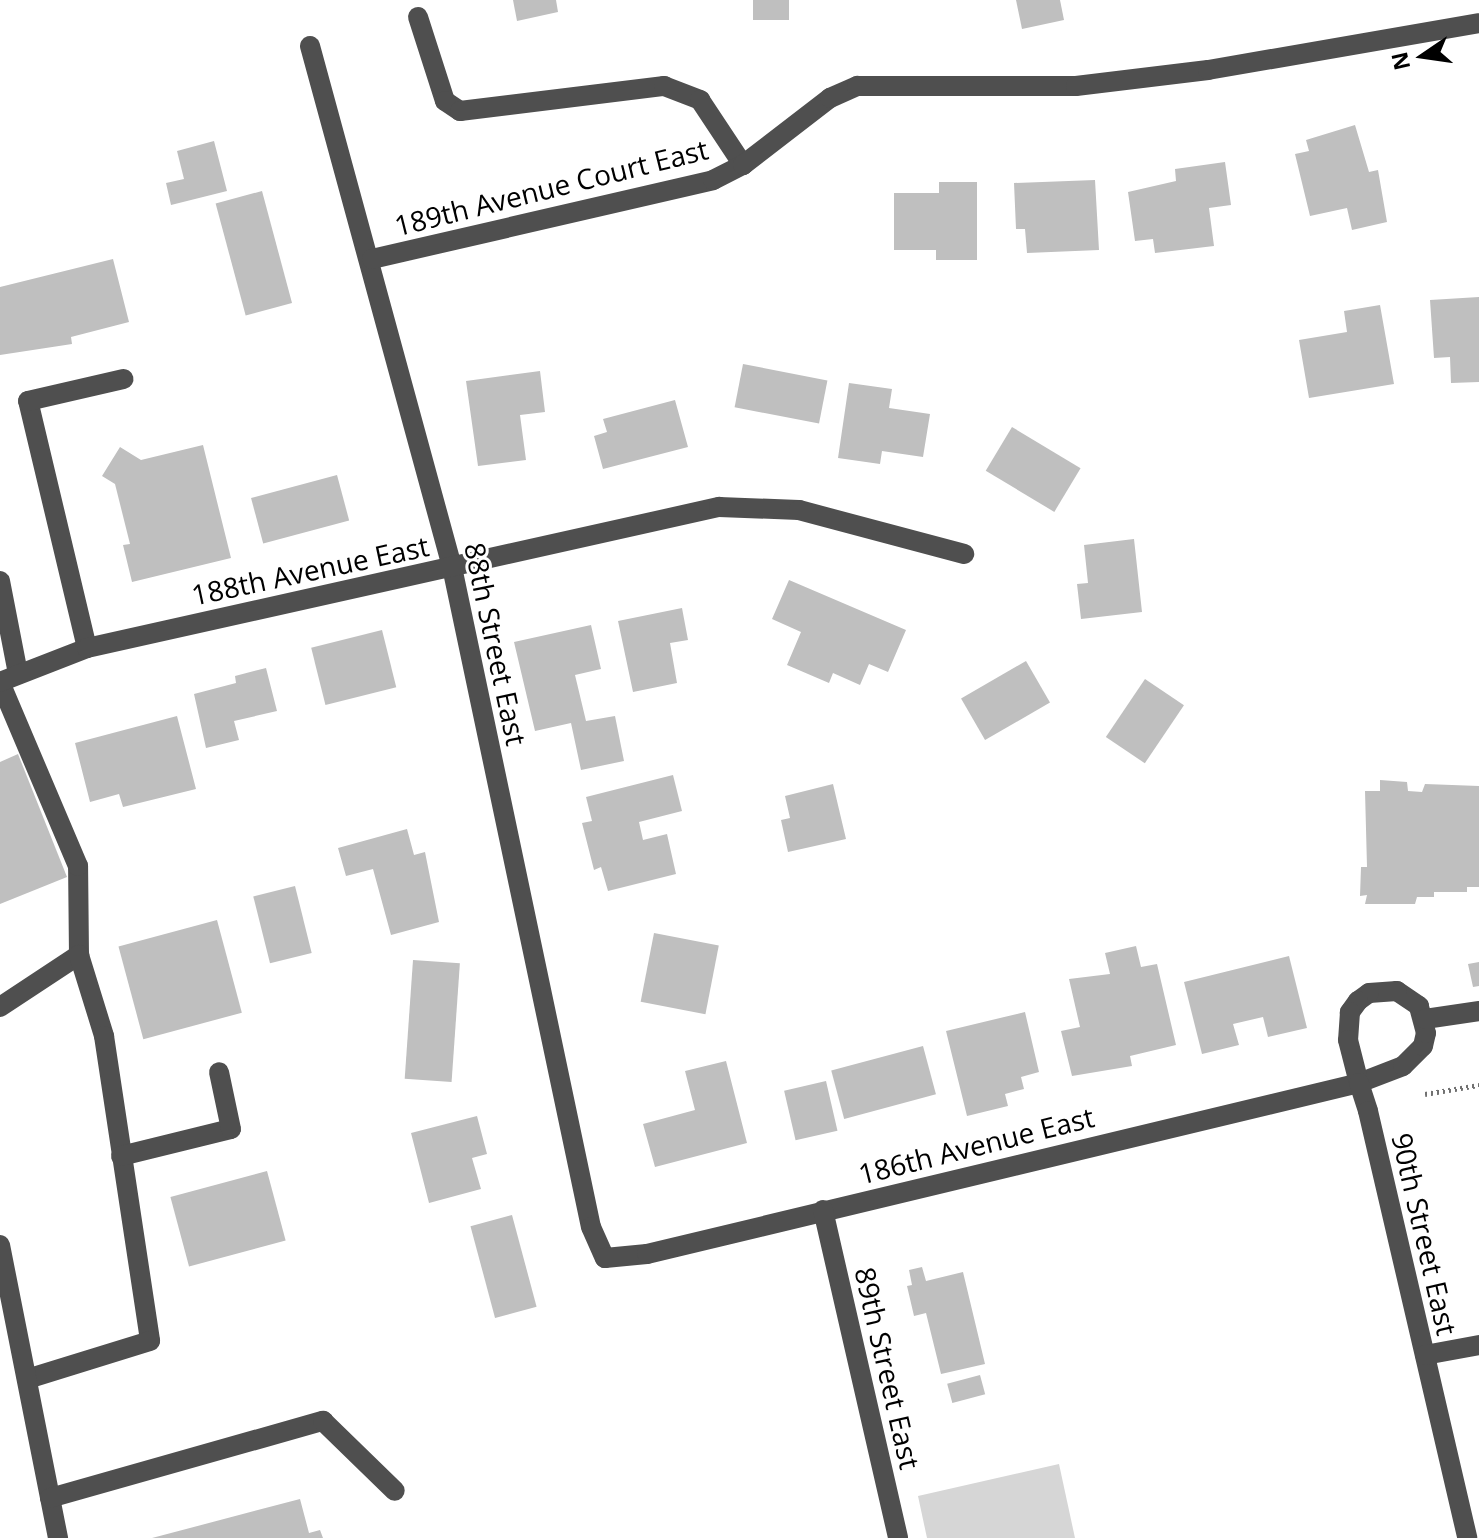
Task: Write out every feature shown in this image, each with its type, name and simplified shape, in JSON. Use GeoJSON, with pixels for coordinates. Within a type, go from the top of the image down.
{"type":"FeatureCollection","features":[{"type":"Feature","properties":{"kind":"street"},"geometry":{"type":"LineString","coordinates":[[418,17],[445,101],[460,111],[664,86],[700,100],[743,165]]}},
{"type":"Feature","properties":{"kind":"street","name":"189th Avenue Court East"},"geometry":{"type":"LineString","coordinates":[[372,259],[713,180],[743,165],[830,98],[857,86],[1076,86],[1208,70],[1479,23]]}},
{"type":"Feature","properties":{"kind":"street","name":"88th Street East"},"geometry":{"type":"LineString","coordinates":[[310,46],[344,182],[372,259],[452,567],[591,1227],[605,1258]]}},
{"type":"Feature","properties":{"kind":"street"},"geometry":{"type":"LineString","coordinates":[[87,648],[28,401],[123,379]]}},
{"type":"Feature","properties":{"kind":"street","name":"188th Avenue East"},"geometry":{"type":"LineString","coordinates":[[9,678],[87,648],[719,507],[799,510],[964,554]]}},
{"type":"Feature","properties":{"kind":"street"},"geometry":{"type":"LineString","coordinates":[[0,581],[9,678],[78,866],[79,955],[104,1036],[150,1341],[27,1379]]}},
{"type":"Feature","properties":{"kind":"street"},"geometry":{"type":"LineString","coordinates":[[0,1007],[79,955]]}},
{"type":"Feature","properties":{"kind":"street"},"geometry":{"type":"LineString","coordinates":[[1383,989],[1397,991],[1409,997],[1425,1019],[1423,1046],[1414,1058],[1359,1083],[1346,1026],[1358,1001],[1383,989]]}},
{"type":"Feature","properties":{"kind":"street"},"geometry":{"type":"LineString","coordinates":[[1425,1019],[1479,1011]]}},
{"type":"Feature","properties":{"kind":"street"},"geometry":{"type":"LineString","coordinates":[[121,1156],[231,1129],[219,1072]]}},
{"type":"Feature","properties":{"kind":"street","name":"186th Avenue East"},"geometry":{"type":"LineString","coordinates":[[605,1258],[647,1254],[1359,1083]]}},
{"type":"Feature","properties":{"kind":"street","name":"90th Street East"},"geometry":{"type":"LineString","coordinates":[[1359,1083],[1467,1538]]}},
{"type":"Feature","properties":{"kind":"street","name":"89th Street East"},"geometry":{"type":"LineString","coordinates":[[823,1210],[898,1538]]}},
{"type":"Feature","properties":{"kind":"street"},"geometry":{"type":"LineString","coordinates":[[0,1245],[58,1538]]}},
{"type":"Feature","properties":{"kind":"street"},"geometry":{"type":"LineString","coordinates":[[1425,1355],[1479,1345]]}},
{"type":"Feature","properties":{"kind":"street"},"geometry":{"type":"LineString","coordinates":[[50,1498],[323,1421],[395,1491]]}},
{"type":"Feature","properties":{"kind":"street"},"geometry":{"type":"LineString","coordinates":[[1467,1538],[1479,1536]]}},
{"type":"Feature","properties":{"kind":"path"},"geometry":{"type":"LineString","coordinates":[[1425,1094],[1479,1085]]}},
{"type":"Feature","properties":{"kind":"shaded area"},"geometry":{"type":"Polygon","coordinates":[[[1059,1464],[1075,1538],[927,1538],[918,1496],[1059,1464]]]}},
{"type":"Feature","properties":{"kind":"building"},"geometry":{"type":"Polygon","coordinates":[[[513,0],[556,0],[558,12],[517,21],[513,0]]]}},
{"type":"Feature","properties":{"kind":"building"},"geometry":{"type":"Polygon","coordinates":[[[753,0],[789,0],[789,20],[753,20],[753,0]]]}},
{"type":"Feature","properties":{"kind":"building"},"geometry":{"type":"Polygon","coordinates":[[[1016,0],[1060,0],[1064,20],[1022,29],[1016,0]]]}},
{"type":"Feature","properties":{"kind":"building"},"geometry":{"type":"Polygon","coordinates":[[[1355,125],[1369,172],[1378,170],[1387,222],[1352,230],[1347,208],[1310,216],[1295,154],[1309,151],[1306,140],[1355,125]]]}},
{"type":"Feature","properties":{"kind":"building"},"geometry":{"type":"Polygon","coordinates":[[[214,141],[227,191],[171,205],[166,183],[184,179],[177,151],[214,141]]]}},
{"type":"Feature","properties":{"kind":"building"},"geometry":{"type":"Polygon","coordinates":[[[1225,162],[1231,205],[1209,208],[1214,246],[1155,253],[1153,239],[1135,241],[1128,192],[1176,181],[1175,169],[1225,162]]]}},
{"type":"Feature","properties":{"kind":"building"},"geometry":{"type":"Polygon","coordinates":[[[1095,180],[1099,250],[1027,253],[1025,229],[1016,229],[1014,183],[1095,180]]]}},
{"type":"Feature","properties":{"kind":"building"},"geometry":{"type":"Polygon","coordinates":[[[939,182],[977,182],[977,260],[936,260],[936,250],[894,250],[894,193],[939,193],[939,182]]]}},
{"type":"Feature","properties":{"kind":"building"},"geometry":{"type":"Polygon","coordinates":[[[262,191],[292,303],[246,315],[216,203],[262,191]]]}},
{"type":"Feature","properties":{"kind":"building"},"geometry":{"type":"Polygon","coordinates":[[[113,259],[129,322],[71,337],[72,344],[0,355],[0,287],[113,259]]]}},
{"type":"Feature","properties":{"kind":"building"},"geometry":{"type":"Polygon","coordinates":[[[1479,297],[1479,382],[1451,383],[1450,357],[1434,358],[1430,300],[1479,297]]]}},
{"type":"Feature","properties":{"kind":"building"},"geometry":{"type":"Polygon","coordinates":[[[1380,305],[1394,384],[1309,398],[1299,340],[1347,332],[1344,311],[1380,305]]]}},
{"type":"Feature","properties":{"kind":"building"},"geometry":{"type":"Polygon","coordinates":[[[743,364],[827,380],[819,424],[735,407],[743,364]]]}},
{"type":"Feature","properties":{"kind":"building"},"geometry":{"type":"Polygon","coordinates":[[[540,371],[545,412],[520,415],[526,460],[478,466],[466,381],[540,371]]]}},
{"type":"Feature","properties":{"kind":"building"},"geometry":{"type":"Polygon","coordinates":[[[849,383],[892,389],[889,408],[930,414],[923,457],[882,451],[880,464],[838,458],[849,383]]]}},
{"type":"Feature","properties":{"kind":"building"},"geometry":{"type":"Polygon","coordinates":[[[675,400],[688,447],[603,469],[594,436],[607,432],[603,419],[675,400]]]}},
{"type":"Feature","properties":{"kind":"building"},"geometry":{"type":"Polygon","coordinates":[[[1012,427],[1081,468],[1054,512],[986,471],[1012,427]]]}},
{"type":"Feature","properties":{"kind":"building"},"geometry":{"type":"Polygon","coordinates":[[[203,445],[231,558],[132,582],[123,545],[130,544],[115,484],[102,476],[120,447],[141,460],[203,445]]]}},
{"type":"Feature","properties":{"kind":"building"},"geometry":{"type":"Polygon","coordinates":[[[337,475],[349,520],[263,543],[251,498],[337,475]]]}},
{"type":"Feature","properties":{"kind":"building"},"geometry":{"type":"Polygon","coordinates":[[[1134,539],[1142,612],[1081,619],[1077,584],[1088,583],[1084,545],[1134,539]]]}},
{"type":"Feature","properties":{"kind":"building"},"geometry":{"type":"Polygon","coordinates":[[[789,580],[906,630],[888,672],[869,664],[860,685],[833,673],[829,683],[787,665],[801,632],[772,619],[789,580]]]}},
{"type":"Feature","properties":{"kind":"building"},"geometry":{"type":"Polygon","coordinates":[[[682,608],[688,640],[670,643],[677,683],[633,692],[618,621],[682,608]]]}},
{"type":"Feature","properties":{"kind":"building"},"geometry":{"type":"Polygon","coordinates":[[[591,625],[601,669],[575,675],[586,721],[615,716],[624,761],[581,770],[571,723],[535,731],[514,642],[591,625]]]}},
{"type":"Feature","properties":{"kind":"building"},"geometry":{"type":"Polygon","coordinates":[[[382,630],[396,687],[325,705],[311,648],[382,630]]]}},
{"type":"Feature","properties":{"kind":"building"},"geometry":{"type":"Polygon","coordinates":[[[1026,661],[1050,703],[985,740],[961,698],[1026,661]]]}},
{"type":"Feature","properties":{"kind":"building"},"geometry":{"type":"Polygon","coordinates":[[[266,668],[277,711],[234,721],[239,740],[206,748],[194,694],[236,683],[235,676],[266,668]]]}},
{"type":"Feature","properties":{"kind":"building"},"geometry":{"type":"Polygon","coordinates":[[[1145,679],[1184,705],[1145,763],[1106,737],[1145,679]]]}},
{"type":"Feature","properties":{"kind":"building"},"geometry":{"type":"Polygon","coordinates":[[[177,716],[196,789],[123,807],[119,794],[90,802],[75,743],[177,716]]]}},
{"type":"Feature","properties":{"kind":"building"},"geometry":{"type":"Polygon","coordinates":[[[18,754],[67,877],[0,904],[0,762],[18,754]]]}},
{"type":"Feature","properties":{"kind":"building"},"geometry":{"type":"Polygon","coordinates":[[[673,775],[682,811],[639,822],[643,840],[667,834],[676,874],[608,891],[601,867],[594,870],[582,823],[592,821],[586,797],[673,775]]]}},
{"type":"Feature","properties":{"kind":"building"},"geometry":{"type":"Polygon","coordinates":[[[1380,780],[1407,782],[1408,791],[1422,792],[1425,784],[1479,786],[1479,887],[1467,887],[1467,892],[1434,892],[1434,897],[1417,897],[1415,904],[1365,904],[1367,895],[1360,896],[1361,867],[1367,867],[1365,791],[1380,791],[1380,780]]]}},
{"type":"Feature","properties":{"kind":"building"},"geometry":{"type":"Polygon","coordinates":[[[833,784],[846,839],[788,852],[781,820],[790,818],[785,796],[833,784]]]}},
{"type":"Feature","properties":{"kind":"building"},"geometry":{"type":"Polygon","coordinates":[[[407,829],[414,855],[425,852],[439,922],[391,935],[373,869],[346,876],[338,848],[407,829]]]}},
{"type":"Feature","properties":{"kind":"building"},"geometry":{"type":"Polygon","coordinates":[[[295,886],[312,953],[270,963],[253,896],[295,886]]]}},
{"type":"Feature","properties":{"kind":"building"},"geometry":{"type":"Polygon","coordinates":[[[217,920],[242,1013],[143,1039],[118,946],[217,920]]]}},
{"type":"Feature","properties":{"kind":"building"},"geometry":{"type":"Polygon","coordinates":[[[654,933],[719,946],[705,1014],[641,1002],[654,933]]]}},
{"type":"Feature","properties":{"kind":"building"},"geometry":{"type":"Polygon","coordinates":[[[1136,946],[1141,967],[1157,964],[1176,1045],[1130,1056],[1132,1066],[1072,1076],[1061,1031],[1080,1027],[1069,979],[1110,974],[1105,953],[1136,946]]]}},
{"type":"Feature","properties":{"kind":"building"},"geometry":{"type":"Polygon","coordinates":[[[1289,956],[1307,1028],[1268,1037],[1263,1017],[1233,1024],[1239,1045],[1202,1054],[1184,982],[1289,956]]]}},
{"type":"Feature","properties":{"kind":"building"},"geometry":{"type":"Polygon","coordinates":[[[413,960],[460,963],[452,1082],[405,1079],[413,960]]]}},
{"type":"Feature","properties":{"kind":"building"},"geometry":{"type":"Polygon","coordinates":[[[1479,962],[1479,986],[1473,987],[1468,964],[1479,962]]]}},
{"type":"Feature","properties":{"kind":"building"},"geometry":{"type":"Polygon","coordinates":[[[1025,1012],[1039,1072],[1021,1077],[1024,1089],[1005,1094],[1008,1106],[967,1116],[946,1031],[1025,1012]]]}},
{"type":"Feature","properties":{"kind":"building"},"geometry":{"type":"Polygon","coordinates":[[[923,1046],[936,1094],[844,1119],[831,1071],[923,1046]]]}},
{"type":"Feature","properties":{"kind":"building"},"geometry":{"type":"Polygon","coordinates":[[[726,1061],[747,1143],[655,1167],[643,1124],[695,1110],[685,1071],[726,1061]]]}},
{"type":"Feature","properties":{"kind":"building"},"geometry":{"type":"Polygon","coordinates":[[[826,1081],[837,1131],[796,1140],[784,1091],[826,1081]]]}},
{"type":"Feature","properties":{"kind":"building"},"geometry":{"type":"Polygon","coordinates":[[[477,1116],[487,1154],[472,1158],[481,1189],[429,1203],[411,1133],[477,1116]]]}},
{"type":"Feature","properties":{"kind":"building"},"geometry":{"type":"Polygon","coordinates":[[[267,1171],[286,1241],[189,1266],[170,1197],[267,1171]]]}},
{"type":"Feature","properties":{"kind":"building"},"geometry":{"type":"Polygon","coordinates":[[[512,1215],[537,1307],[495,1318],[470,1226],[512,1215]]]}},
{"type":"Feature","properties":{"kind":"building"},"geometry":{"type":"Polygon","coordinates":[[[922,1267],[926,1281],[963,1272],[985,1364],[941,1374],[926,1313],[914,1316],[907,1286],[912,1285],[909,1270],[922,1267]]]}},
{"type":"Feature","properties":{"kind":"building"},"geometry":{"type":"Polygon","coordinates":[[[980,1375],[985,1394],[952,1403],[947,1384],[980,1375]]]}},
{"type":"Feature","properties":{"kind":"building"},"geometry":{"type":"Polygon","coordinates":[[[300,1499],[309,1533],[320,1530],[323,1538],[152,1538],[300,1499]]]}}]}
